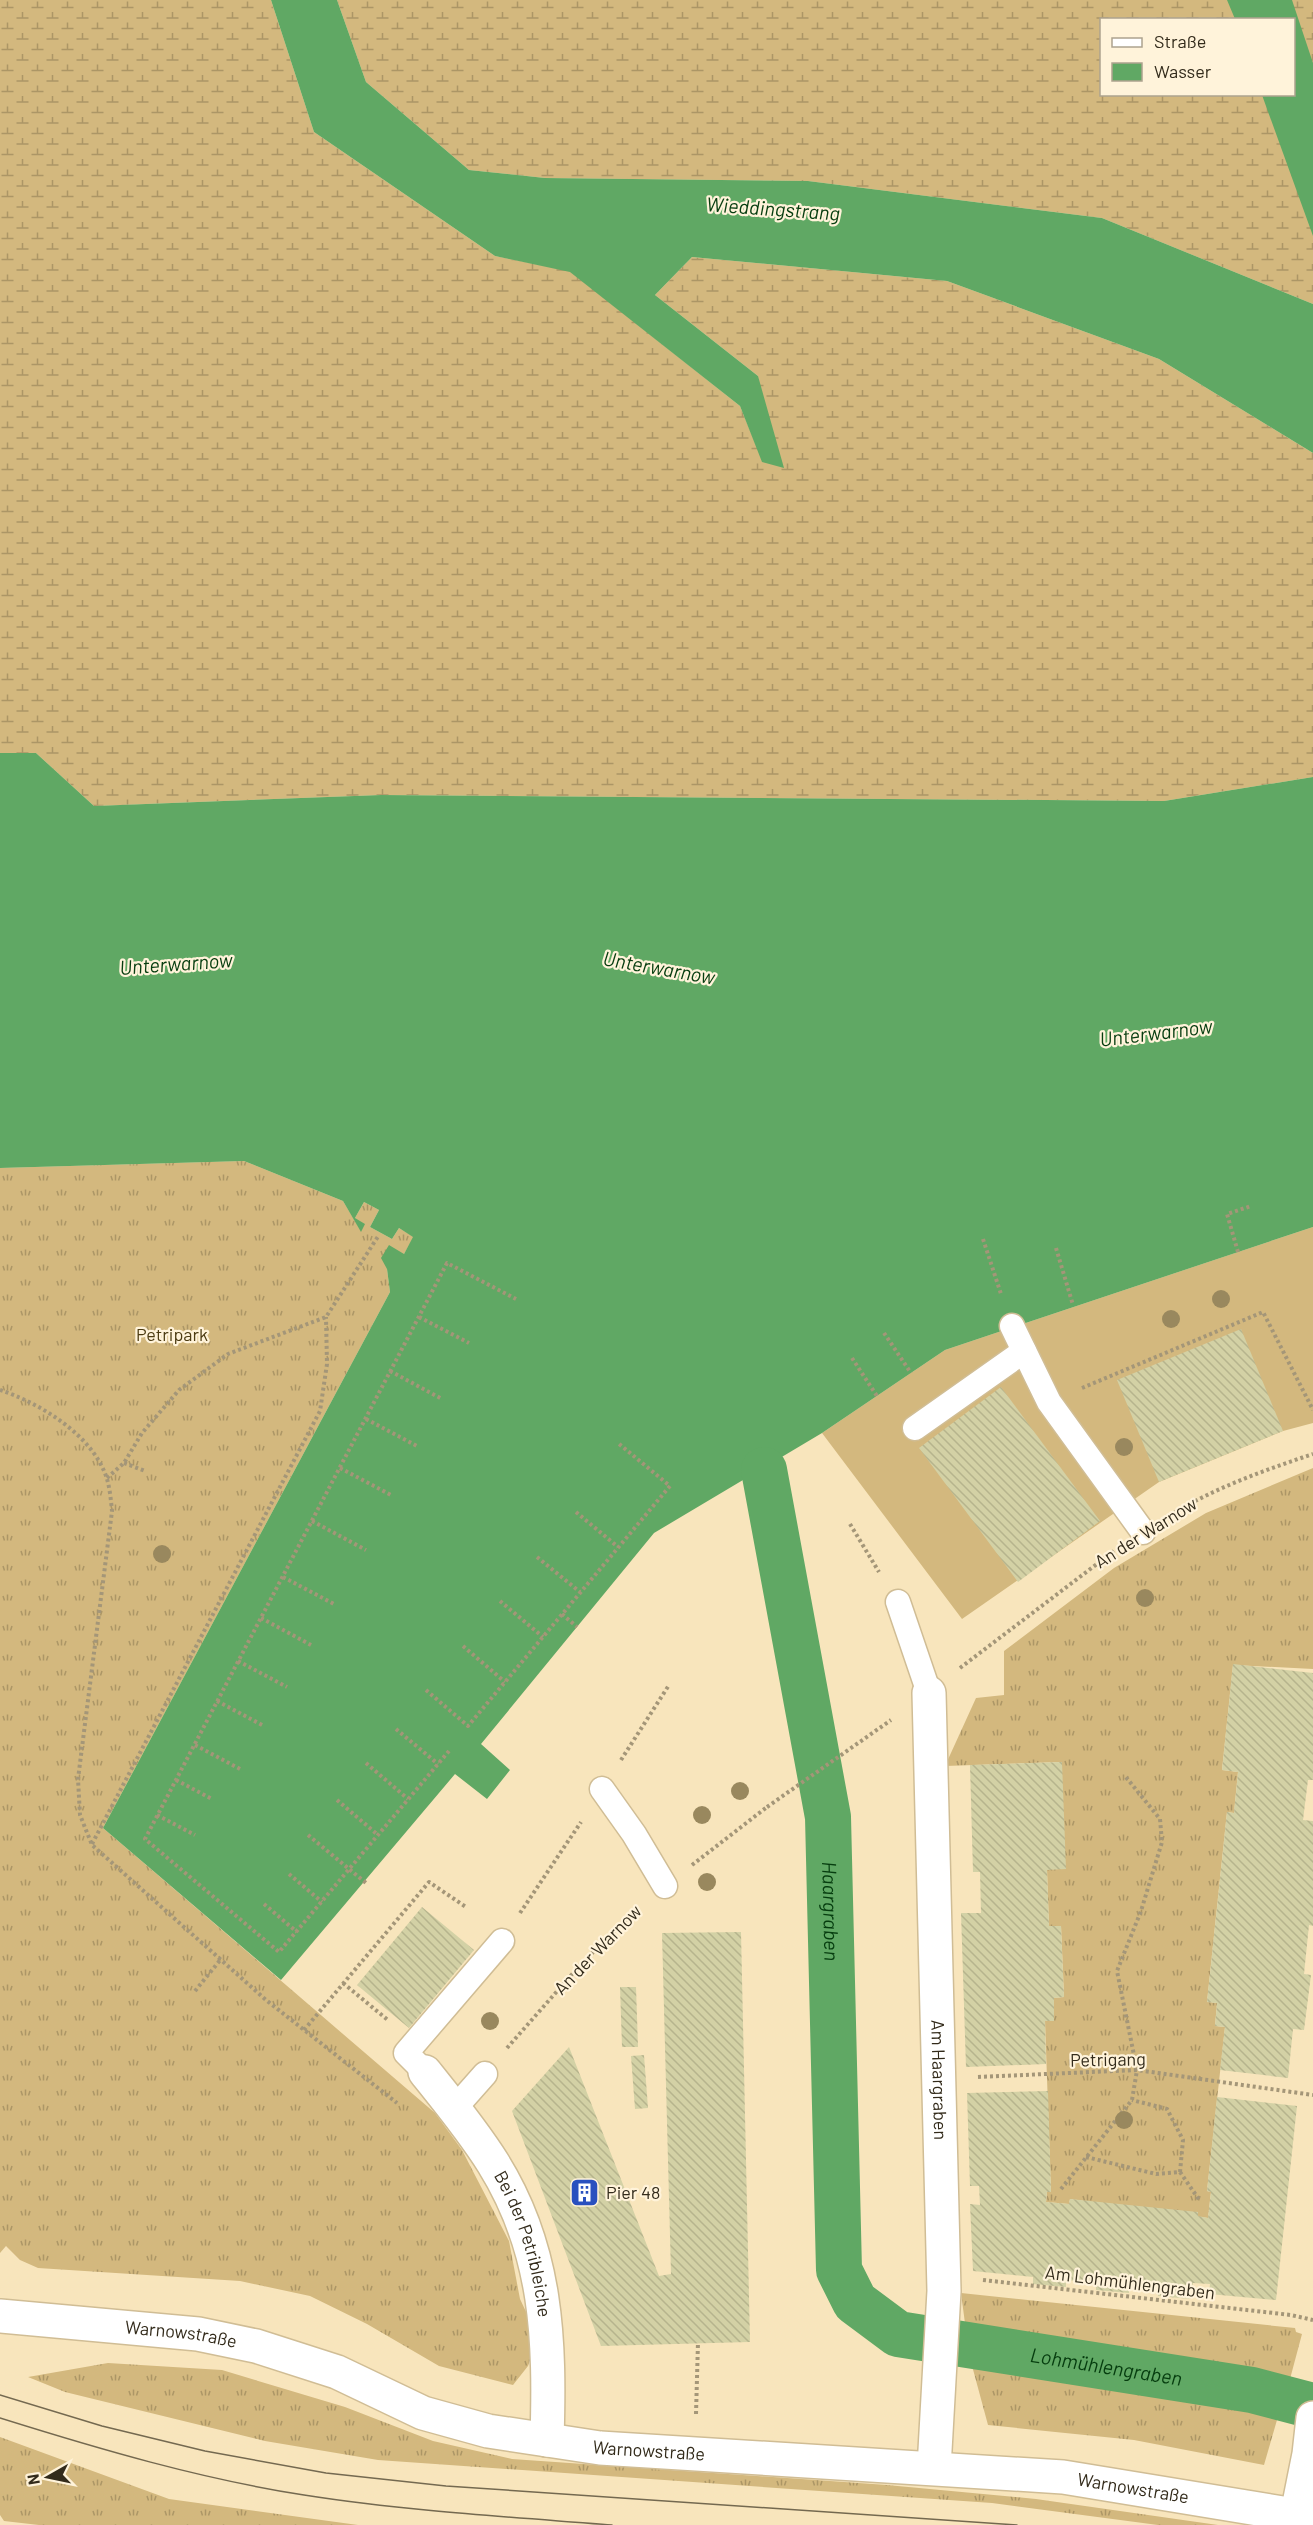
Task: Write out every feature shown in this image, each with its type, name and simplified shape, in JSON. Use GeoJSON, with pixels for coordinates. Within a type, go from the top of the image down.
{"type":"FeatureCollection","features":[{"type":"Feature","properties":{"kind":"street","name":"Am Haargraben"},"geometry":{"type":"LineString","coordinates":[[929,1693],[944,2283],[934,2468]]}},
{"type":"Feature","properties":{"kind":"street","name":"Bei der Petribleiche"},"geometry":{"type":"LineString","coordinates":[[425,2072],[494,2164],[508,2190],[535,2260],[544,2302],[549,2348],[547,2440]]}},
{"type":"Feature","properties":{"kind":"street","name":"Warnowstraße"},"geometry":{"type":"LineString","coordinates":[[0,2316],[198,2334],[256,2346],[337,2372],[423,2413],[488,2431],[600,2448],[1064,2477],[1305,2516]]}},
{"type":"Feature","properties":{"kind":"street"},"geometry":{"type":"LineString","coordinates":[[1305,2516],[1313,2418]]}},
{"type":"Feature","properties":{"kind":"lane"},"geometry":{"type":"LineString","coordinates":[[1012,1326],[1048,1402],[1143,1532]]}},
{"type":"Feature","properties":{"kind":"lane"},"geometry":{"type":"LineString","coordinates":[[915,1428],[1024,1351]]}},
{"type":"Feature","properties":{"kind":"lane"},"geometry":{"type":"LineString","coordinates":[[898,1602],[929,1693]]}},
{"type":"Feature","properties":{"kind":"lane"},"geometry":{"type":"LineString","coordinates":[[602,1789],[634,1834],[665,1886]]}},
{"type":"Feature","properties":{"kind":"lane"},"geometry":{"type":"LineString","coordinates":[[425,2072],[405,2053],[502,1941]]}},
{"type":"Feature","properties":{"kind":"lane"},"geometry":{"type":"LineString","coordinates":[[454,2109],[485,2074]]}},
{"type":"Feature","properties":{"kind":"path"},"geometry":{"type":"LineString","coordinates":[[1238,1252],[1227,1214],[1251,1206]]}},
{"type":"Feature","properties":{"kind":"path"},"geometry":{"type":"LineString","coordinates":[[92,1845],[321,1411],[327,1364],[326,1317],[379,1235]]}},
{"type":"Feature","properties":{"kind":"path"},"geometry":{"type":"LineString","coordinates":[[983,1239],[1012,1326]]}},
{"type":"Feature","properties":{"kind":"path"},"geometry":{"type":"LineString","coordinates":[[1056,1248],[1073,1305]]}},
{"type":"Feature","properties":{"kind":"path"},"geometry":{"type":"LineString","coordinates":[[449,1751],[279,1952],[145,1839],[447,1263],[516,1299]]}},
{"type":"Feature","properties":{"kind":"path"},"geometry":{"type":"LineString","coordinates":[[1048,1402],[1263,1312],[1313,1410]]}},
{"type":"Feature","properties":{"kind":"path"},"geometry":{"type":"LineString","coordinates":[[107,1478],[124,1463],[142,1433],[179,1390],[228,1354],[326,1317]]}},
{"type":"Feature","properties":{"kind":"path"},"geometry":{"type":"LineString","coordinates":[[419,1317],[469,1343]]}},
{"type":"Feature","properties":{"kind":"path"},"geometry":{"type":"LineString","coordinates":[[885,1333],[911,1373]]}},
{"type":"Feature","properties":{"kind":"path"},"geometry":{"type":"LineString","coordinates":[[852,1358],[877,1396]]}},
{"type":"Feature","properties":{"kind":"path"},"geometry":{"type":"LineString","coordinates":[[390,1371],[442,1399]]}},
{"type":"Feature","properties":{"kind":"path"},"geometry":{"type":"LineString","coordinates":[[0,1390],[22,1397],[88,1445],[107,1478],[112,1511],[78,1779],[80,1815],[92,1845],[304,2030],[394,2103],[454,2109]]}},
{"type":"Feature","properties":{"kind":"path"},"geometry":{"type":"LineString","coordinates":[[366,1419],[417,1446]]}},
{"type":"Feature","properties":{"kind":"path"},"geometry":{"type":"LineString","coordinates":[[426,1690],[468,1726],[670,1486],[618,1443]]}},
{"type":"Feature","properties":{"kind":"path","name":"An der Warnow"},"geometry":{"type":"LineString","coordinates":[[995,1639],[1084,1572],[1195,1500],[1264,1470],[1313,1454]]}},
{"type":"Feature","properties":{"kind":"path"},"geometry":{"type":"LineString","coordinates":[[124,1463],[145,1471]]}},
{"type":"Feature","properties":{"kind":"path"},"geometry":{"type":"LineString","coordinates":[[340,1468],[391,1495]]}},
{"type":"Feature","properties":{"kind":"path"},"geometry":{"type":"LineString","coordinates":[[576,1512],[618,1547]]}},
{"type":"Feature","properties":{"kind":"path"},"geometry":{"type":"LineString","coordinates":[[312,1521],[366,1550]]}},
{"type":"Feature","properties":{"kind":"path"},"geometry":{"type":"LineString","coordinates":[[850,1524],[898,1602]]}},
{"type":"Feature","properties":{"kind":"path"},"geometry":{"type":"LineString","coordinates":[[537,1557],[580,1592]]}},
{"type":"Feature","properties":{"kind":"path"},"geometry":{"type":"LineString","coordinates":[[283,1577],[334,1604]]}},
{"type":"Feature","properties":{"kind":"path"},"geometry":{"type":"LineString","coordinates":[[500,1601],[543,1637]]}},
{"type":"Feature","properties":{"kind":"path"},"geometry":{"type":"LineString","coordinates":[[562,1614],[577,1627]]}},
{"type":"Feature","properties":{"kind":"path"},"geometry":{"type":"LineString","coordinates":[[261,1618],[311,1645]]}},
{"type":"Feature","properties":{"kind":"path"},"geometry":{"type":"LineString","coordinates":[[463,1646],[505,1682]]}},
{"type":"Feature","properties":{"kind":"path"},"geometry":{"type":"LineString","coordinates":[[238,1661],[287,1687]]}},
{"type":"Feature","properties":{"kind":"path"},"geometry":{"type":"LineString","coordinates":[[217,1701],[264,1726]]}},
{"type":"Feature","properties":{"kind":"path","name":"An der Warnow"},"geometry":{"type":"LineString","coordinates":[[485,2074],[581,1964],[665,1886],[761,1811],[898,1716]]}},
{"type":"Feature","properties":{"kind":"path"},"geometry":{"type":"LineString","coordinates":[[396,1729],[438,1764]]}},
{"type":"Feature","properties":{"kind":"path"},"geometry":{"type":"LineString","coordinates":[[195,1745],[240,1769]]}},
{"type":"Feature","properties":{"kind":"path"},"geometry":{"type":"LineString","coordinates":[[366,1763],[408,1799]]}},
{"type":"Feature","properties":{"kind":"path"},"geometry":{"type":"LineString","coordinates":[[1061,2189],[1132,2100],[1137,2070],[1117,1971],[1141,1911],[1162,1842],[1160,1819],[1125,1776]]}},
{"type":"Feature","properties":{"kind":"path"},"geometry":{"type":"LineString","coordinates":[[176,1780],[212,1799]]}},
{"type":"Feature","properties":{"kind":"path"},"geometry":{"type":"LineString","coordinates":[[337,1800],[378,1835]]}},
{"type":"Feature","properties":{"kind":"path","name":"An der Warnow"},"geometry":{"type":"LineString","coordinates":[[761,1811],[767,1807]]}},
{"type":"Feature","properties":{"kind":"path"},"geometry":{"type":"LineString","coordinates":[[158,1815],[195,1835]]}},
{"type":"Feature","properties":{"kind":"path"},"geometry":{"type":"LineString","coordinates":[[308,1835],[366,1883]]}},
{"type":"Feature","properties":{"kind":"path"},"geometry":{"type":"LineString","coordinates":[[289,1874],[322,1902]]}},
{"type":"Feature","properties":{"kind":"path"},"geometry":{"type":"LineString","coordinates":[[304,2030],[429,1882],[466,1907]]}},
{"type":"Feature","properties":{"kind":"path"},"geometry":{"type":"LineString","coordinates":[[264,1904],[297,1932]]}},
{"type":"Feature","properties":{"kind":"path"},"geometry":{"type":"LineString","coordinates":[[195,1991],[221,1959]]}},
{"type":"Feature","properties":{"kind":"path"},"geometry":{"type":"LineString","coordinates":[[343,1983],[414,2042]]}},
{"type":"Feature","properties":{"kind":"path","name":"Petrigang"},"geometry":{"type":"LineString","coordinates":[[939,2079],[1137,2070],[1313,2095]]}},
{"type":"Feature","properties":{"kind":"path"},"geometry":{"type":"LineString","coordinates":[[1132,2100],[1167,2109],[1184,2139],[1180,2172],[1200,2201]]}},
{"type":"Feature","properties":{"kind":"path"},"geometry":{"type":"LineString","coordinates":[[1086,2157],[1156,2174],[1180,2172]]}},
{"type":"Feature","properties":{"kind":"path","name":"Am Lohmühlengraben"},"geometry":{"type":"LineString","coordinates":[[944,2283],[1291,2315],[1313,2320]]}},
{"type":"Feature","properties":{"kind":"path"},"geometry":{"type":"LineString","coordinates":[[696,2418],[698,2342]]}},
{"type":"Feature","properties":{"kind":"green space"},"geometry":{"type":"Polygon","coordinates":[[[0,0],[271,0],[314,132],[495,256],[570,271],[740,406],[763,462],[758,376],[655,295],[692,257],[947,281],[1159,359],[1313,453],[1313,777],[1164,801],[381,795],[94,806],[36,753],[0,753],[0,0]]]}},
{"type":"Feature","properties":{"kind":"green space"},"geometry":{"type":"Polygon","coordinates":[[[337,0],[1313,0],[1313,304],[1102,218],[808,181],[545,178],[469,170],[366,82],[337,0]]]}},
{"type":"Feature","properties":{"kind":"green space","name":"Petripark"},"geometry":{"type":"Polygon","coordinates":[[[244,1161],[343,1201],[361,1231],[355,1218],[364,1202],[379,1210],[370,1227],[392,1239],[399,1228],[414,1237],[404,1254],[387,1269],[390,1292],[103,1828],[435,2113],[462,2150],[509,2241],[520,2299],[538,2337],[528,2366],[513,2385],[439,2366],[367,2324],[310,2296],[240,2281],[38,2268],[20,2260],[6,2246],[0,2253],[0,1168],[244,1161]]]}},
{"type":"Feature","properties":{"kind":"green space"},"geometry":{"type":"Polygon","coordinates":[[[1313,1227],[1313,1423],[1283,1431],[1159,1482],[962,1619],[822,1433],[945,1350],[1313,1227]]]}},
{"type":"Feature","properties":{"kind":"green space"},"geometry":{"type":"Polygon","coordinates":[[[1313,1468],[1313,1669],[1233,1665],[1222,1770],[1238,1772],[1234,1813],[1227,1812],[1207,2002],[1217,2003],[1215,2026],[1225,2027],[1207,2191],[1211,2192],[1208,2218],[1070,2199],[1069,2204],[1046,2202],[1047,2192],[1051,2192],[1045,2021],[1054,2021],[1054,1998],[1064,1997],[1061,1926],[1049,1926],[1047,1870],[1061,1762],[945,1766],[976,1698],[1004,1695],[1004,1651],[1114,1568],[1206,1513],[1313,1468]]]}},
{"type":"Feature","properties":{"kind":"green space"},"geometry":{"type":"Polygon","coordinates":[[[961,2293],[1295,2328],[1296,2332],[1302,2334],[1290,2379],[966,2331],[961,2293]]]}},
{"type":"Feature","properties":{"kind":"green space"},"geometry":{"type":"Polygon","coordinates":[[[971,2362],[1164,2388],[1279,2413],[1264,2465],[1134,2440],[988,2425],[971,2362]]]}},
{"type":"Feature","properties":{"kind":"green space"},"geometry":{"type":"Polygon","coordinates":[[[108,2363],[222,2370],[345,2407],[433,2441],[512,2459],[887,2485],[1036,2499],[1218,2525],[1158,2525],[992,2503],[378,2460],[265,2441],[65,2392],[28,2377],[108,2363]]]}},
{"type":"Feature","properties":{"kind":"green space"},"geometry":{"type":"Polygon","coordinates":[[[0,2437],[169,2499],[358,2525],[39,2525],[4,2521],[0,2515],[0,2437]]]}},
{"type":"Feature","properties":{"kind":"water","name":"Wieddingstrang"},"geometry":{"type":"Polygon","coordinates":[[[271,0],[337,0],[366,82],[469,170],[545,178],[808,181],[1102,218],[1313,304],[1313,453],[1159,359],[947,281],[692,257],[655,295],[758,376],[784,468],[762,462],[740,406],[570,272],[495,256],[314,132],[271,0]]]}},
{"type":"Feature","properties":{"kind":"water"},"geometry":{"type":"Polygon","coordinates":[[[1227,0],[1292,0],[1313,63],[1313,236],[1262,96],[1295,96],[1295,18],[1235,18],[1227,0]]]}},
{"type":"Feature","properties":{"kind":"water","name":"Unterwarnow"},"geometry":{"type":"Polygon","coordinates":[[[0,753],[36,753],[94,806],[381,795],[1164,801],[1313,777],[1313,1227],[945,1350],[822,1433],[654,1533],[481,1744],[510,1770],[487,1799],[455,1774],[281,1980],[103,1828],[390,1292],[387,1269],[381,1258],[389,1245],[404,1254],[413,1237],[399,1228],[392,1239],[370,1227],[379,1210],[364,1202],[355,1218],[365,1224],[361,1232],[343,1201],[244,1161],[0,1168],[0,753]]]}},
{"type":"Feature","properties":{"kind":"building"},"geometry":{"type":"Polygon","coordinates":[[[1241,1329],[1283,1431],[1159,1482],[1117,1380],[1241,1329]]]}},
{"type":"Feature","properties":{"kind":"building"},"geometry":{"type":"Polygon","coordinates":[[[1001,1387],[1100,1521],[1018,1582],[919,1448],[1001,1387]]]}},
{"type":"Feature","properties":{"kind":"building"},"geometry":{"type":"Polygon","coordinates":[[[1233,1664],[1313,1673],[1313,1780],[1308,1780],[1303,1820],[1313,1821],[1313,1926],[1309,1925],[1304,1974],[1311,1975],[1304,2030],[1293,2029],[1288,2078],[1220,2070],[1225,2027],[1215,2026],[1217,2003],[1207,2002],[1227,1812],[1234,1813],[1238,1772],[1222,1770],[1233,1664]]]}},
{"type":"Feature","properties":{"kind":"building"},"geometry":{"type":"Polygon","coordinates":[[[1062,1762],[1066,1869],[1047,1870],[1049,1926],[1061,1926],[1064,1997],[1054,1998],[1054,2021],[1045,2021],[1046,2064],[966,2067],[961,1913],[981,1913],[980,1872],[973,1872],[970,1765],[1062,1762]]]}},
{"type":"Feature","properties":{"kind":"building"},"geometry":{"type":"Polygon","coordinates":[[[422,1907],[474,1950],[409,2028],[357,1985],[422,1907]]]}},
{"type":"Feature","properties":{"kind":"building","name":"Pier 48"},"geometry":{"type":"Polygon","coordinates":[[[741,1932],[750,2342],[601,2346],[512,2111],[569,2047],[659,2276],[671,2274],[662,1933],[741,1932]]]}},
{"type":"Feature","properties":{"kind":"building"},"geometry":{"type":"Polygon","coordinates":[[[620,1987],[636,1987],[638,2047],[622,2047],[620,1987]]]}},
{"type":"Feature","properties":{"kind":"building"},"geometry":{"type":"Polygon","coordinates":[[[644,2055],[648,2108],[635,2109],[631,2056],[644,2055]]]}},
{"type":"Feature","properties":{"kind":"building"},"geometry":{"type":"Polygon","coordinates":[[[1048,2091],[1051,2192],[1047,2192],[1046,2202],[1069,2204],[1070,2199],[1198,2212],[1198,2216],[1208,2218],[1211,2192],[1207,2191],[1217,2097],[1297,2106],[1276,2300],[1209,2294],[1210,2284],[1193,2283],[1191,2299],[1158,2296],[1159,2288],[1129,2286],[1129,2293],[1096,2290],[1096,2283],[1066,2280],[1066,2287],[1033,2284],[1033,2277],[973,2271],[970,2204],[980,2205],[979,2186],[970,2186],[967,2093],[1048,2091]]]}},
{"type":"Feature","properties":{"kind":"waterway","name":"Haargraben"},"geometry":{"type":"LineString","coordinates":[[764,1470],[828,1817],[839,2270],[855,2302],[898,2334],[1252,2390],[1313,2406]]}},
{"type":"Feature","properties":{"kind":"tram line"},"geometry":{"type":"LineString","coordinates":[[0,2395],[102,2426],[205,2451],[326,2473],[446,2486],[1017,2525]]}},
{"type":"Feature","properties":{"kind":"tram line"},"geometry":{"type":"LineString","coordinates":[[0,2418],[150,2462],[227,2481],[304,2495],[419,2509],[612,2525]]}},
{"type":"Feature","properties":{"kind":"place","name":"Pier 48"},"geometry":{"type":"Point","coordinates":[585,2193]}},
{"type":"Feature","properties":{"kind":"water label","name":"Lohmühlengraben"},"geometry":{"type":"Point","coordinates":[1106,2367]}}]}
